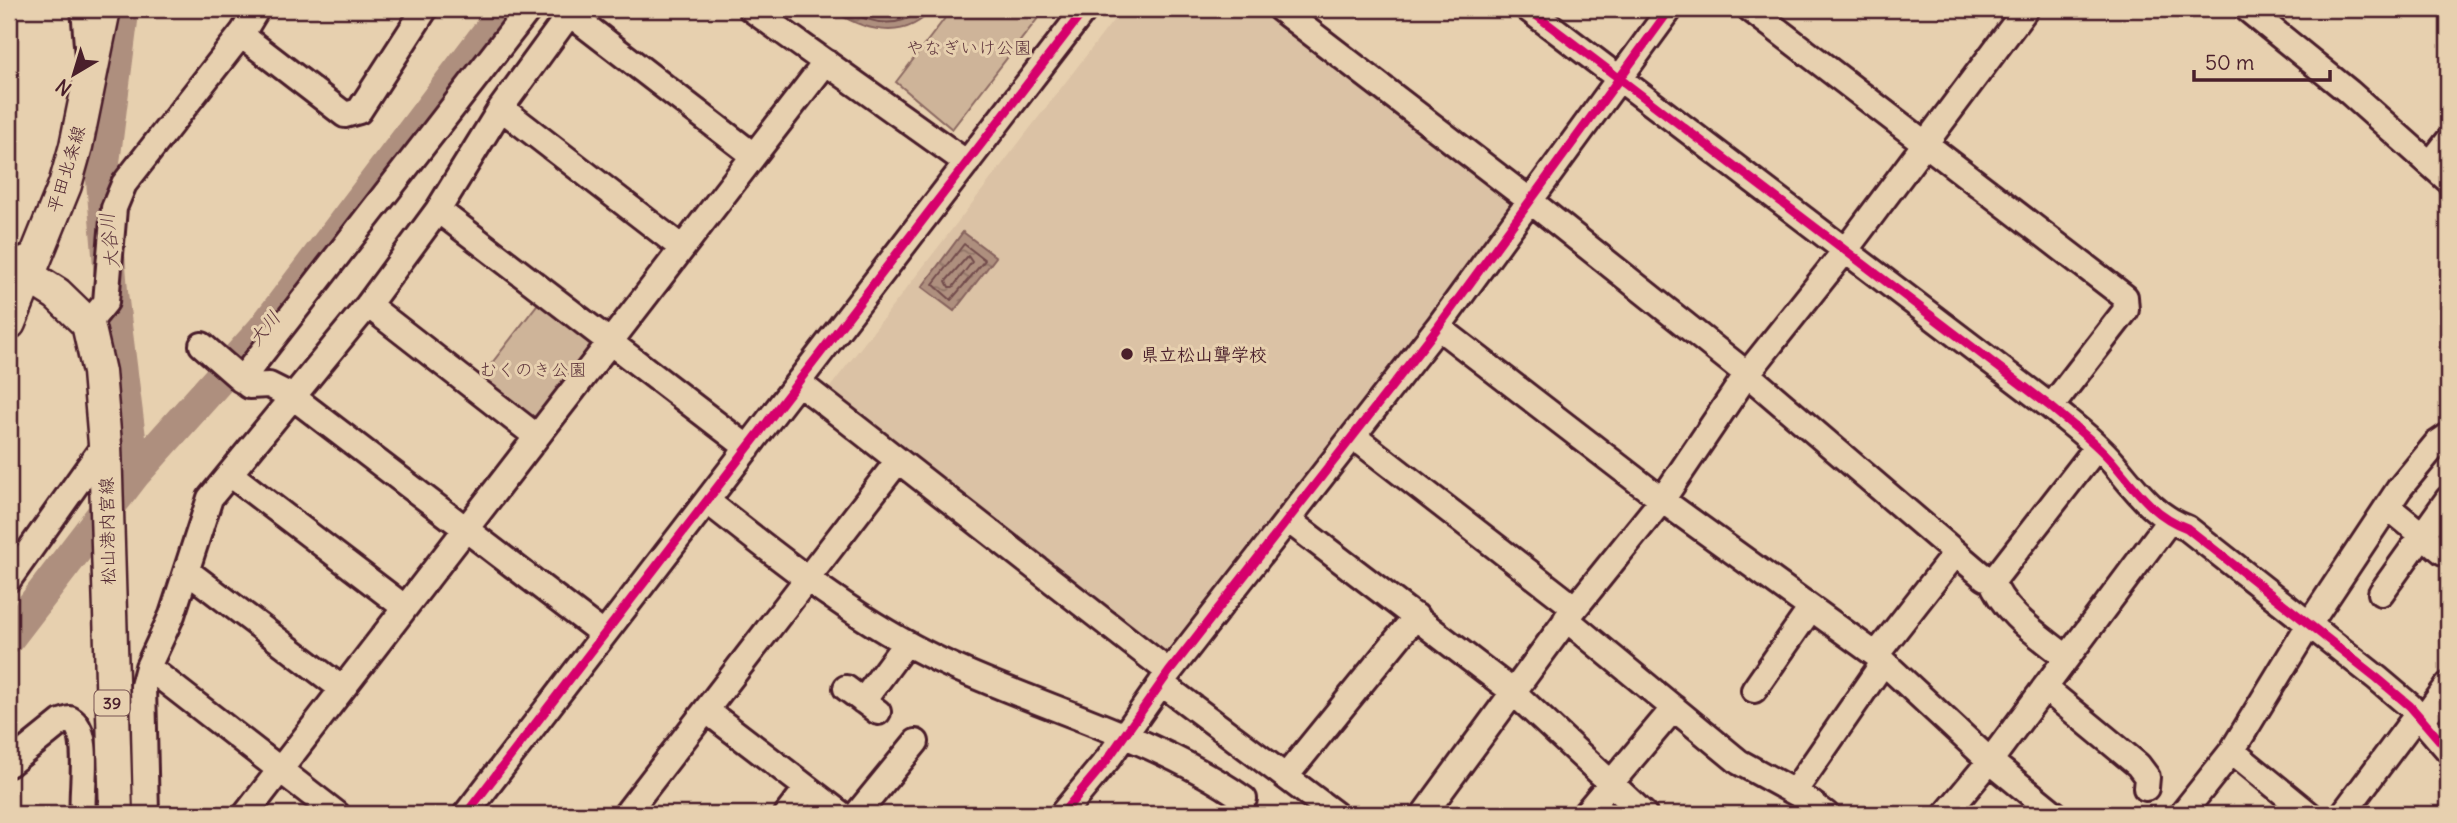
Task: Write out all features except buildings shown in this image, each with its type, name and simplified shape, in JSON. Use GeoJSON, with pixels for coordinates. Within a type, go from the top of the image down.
{"type":"FeatureCollection","features":[{"type":"Feature","properties":{"kind":"main road","name":"平田北条線"},"geometry":{"type":"LineString","coordinates":[[9,323],[26,265],[76,146],[104,9]]}},
{"type":"Feature","properties":{"kind":"main road"},"geometry":{"type":"LineString","coordinates":[[26,265],[88,324]]}},
{"type":"Feature","properties":{"kind":"main road","name":"松山港内宮線"},"geometry":{"type":"LineString","coordinates":[[88,324],[99,372],[105,444],[116,814]]}},
{"type":"Feature","properties":{"kind":"street"},"geometry":{"type":"LineString","coordinates":[[84,9],[90,79]]}},
{"type":"Feature","properties":{"kind":"street"},"geometry":{"type":"LineString","coordinates":[[88,324],[106,302],[114,208],[124,184],[243,32],[257,9]]}},
{"type":"Feature","properties":{"kind":"street"},"geometry":{"type":"LineString","coordinates":[[243,32],[249,41],[345,115],[353,114],[359,111],[425,9]]}},
{"type":"Feature","properties":{"kind":"street"},"geometry":{"type":"LineString","coordinates":[[529,9],[223,364],[249,386],[269,386],[293,397],[603,634]]}},
{"type":"Feature","properties":{"kind":"street"},"geometry":{"type":"LineString","coordinates":[[751,9],[967,163]]}},
{"type":"Feature","properties":{"kind":"street"},"geometry":{"type":"LineString","coordinates":[[466,814],[1085,9]]}},
{"type":"Feature","properties":{"kind":"street"},"geometry":{"type":"LineString","coordinates":[[1280,9],[1529,200],[1747,374],[1955,554],[1991,579],[1996,594],[2022,621],[2067,658]]}},
{"type":"Feature","properties":{"kind":"street"},"geometry":{"type":"LineString","coordinates":[[1528,9],[2051,407],[2115,465],[2132,490],[2169,521],[2187,528],[2310,623],[2419,718],[2448,750]]}},
{"type":"Feature","properties":{"kind":"street"},"geometry":{"type":"LineString","coordinates":[[1062,814],[1125,735],[1165,677],[1438,327],[1670,9]]}},
{"type":"Feature","properties":{"kind":"street"},"geometry":{"type":"LineString","coordinates":[[1750,9],[2125,297],[2126,310],[2051,407]]}},
{"type":"Feature","properties":{"kind":"street"},"geometry":{"type":"LineString","coordinates":[[1424,814],[1570,614],[1662,500],[1747,374],[1844,252],[2026,9]]}},
{"type":"Feature","properties":{"kind":"street"},"geometry":{"type":"LineString","coordinates":[[2247,9],[2439,171],[2448,141]]}},
{"type":"Feature","properties":{"kind":"street"},"geometry":{"type":"LineString","coordinates":[[145,814],[143,687],[148,667],[187,571],[210,499],[368,305],[438,210],[501,108],[571,11],[753,155]]}},
{"type":"Feature","properties":{"kind":"street"},"geometry":{"type":"LineString","coordinates":[[246,814],[825,62]]}},
{"type":"Feature","properties":{"kind":"street"},"geometry":{"type":"LineString","coordinates":[[501,108],[682,248]]}},
{"type":"Feature","properties":{"kind":"street"},"geometry":{"type":"LineString","coordinates":[[438,210],[748,448]]}},
{"type":"Feature","properties":{"kind":"street"},"geometry":{"type":"LineString","coordinates":[[368,305],[536,436]]}},
{"type":"Feature","properties":{"kind":"street"},"geometry":{"type":"LineString","coordinates":[[1438,327],[1662,500],[1879,659],[1990,761],[2055,814]]}},
{"type":"Feature","properties":{"kind":"street"},"geometry":{"type":"LineString","coordinates":[[798,382],[1335,814]]}},
{"type":"Feature","properties":{"kind":"street"},"geometry":{"type":"LineString","coordinates":[[1353,436],[1570,614],[1674,708],[1739,762],[1794,792],[1826,814]]}},
{"type":"Feature","properties":{"kind":"street"},"geometry":{"type":"LineString","coordinates":[[9,579],[105,444]]}},
{"type":"Feature","properties":{"kind":"street"},"geometry":{"type":"LineString","coordinates":[[2182,814],[2232,751],[2310,623],[2388,507],[2444,445]]}},
{"type":"Feature","properties":{"kind":"street"},"geometry":{"type":"LineString","coordinates":[[1991,579],[2097,447]]}},
{"type":"Feature","properties":{"kind":"street"},"geometry":{"type":"LineString","coordinates":[[626,814],[897,462]]}},
{"type":"Feature","properties":{"kind":"street"},"geometry":{"type":"LineString","coordinates":[[230,474],[404,607]]}},
{"type":"Feature","properties":{"kind":"street"},"geometry":{"type":"LineString","coordinates":[[2381,593],[2448,499]]}},
{"type":"Feature","properties":{"kind":"street"},"geometry":{"type":"LineString","coordinates":[[707,501],[806,579],[906,643],[942,661],[1125,735],[1222,783],[1239,807]]}},
{"type":"Feature","properties":{"kind":"street"},"geometry":{"type":"LineString","coordinates":[[2388,507],[2443,552]]}},
{"type":"Feature","properties":{"kind":"street"},"geometry":{"type":"LineString","coordinates":[[1288,520],[1512,691],[1644,814]]}},
{"type":"Feature","properties":{"kind":"street"},"geometry":{"type":"LineString","coordinates":[[1946,814],[1990,761],[2169,521]]}},
{"type":"Feature","properties":{"kind":"street"},"geometry":{"type":"LineString","coordinates":[[1794,792],[1879,659],[1955,554]]}},
{"type":"Feature","properties":{"kind":"street"},"geometry":{"type":"LineString","coordinates":[[187,571],[341,688]]}},
{"type":"Feature","properties":{"kind":"street"},"geometry":{"type":"LineString","coordinates":[[1754,690],[1811,608]]}},
{"type":"Feature","properties":{"kind":"street"},"geometry":{"type":"LineString","coordinates":[[1286,776],[1416,616]]}},
{"type":"Feature","properties":{"kind":"street"},"geometry":{"type":"LineString","coordinates":[[862,700],[906,643]]}},
{"type":"Feature","properties":{"kind":"street"},"geometry":{"type":"LineString","coordinates":[[148,667],[337,814]]}},
{"type":"Feature","properties":{"kind":"street"},"geometry":{"type":"LineString","coordinates":[[2343,814],[2448,685]]}},
{"type":"Feature","properties":{"kind":"street"},"geometry":{"type":"LineString","coordinates":[[2045,688],[2138,765],[2147,777],[2146,788]]}},
{"type":"Feature","properties":{"kind":"street"},"geometry":{"type":"LineString","coordinates":[[1586,814],[1674,708]]}},
{"type":"Feature","properties":{"kind":"street"},"geometry":{"type":"LineString","coordinates":[[707,711],[841,814]]}},
{"type":"Feature","properties":{"kind":"street"},"geometry":{"type":"LineString","coordinates":[[9,764],[61,722],[70,719],[79,724],[83,736],[83,814]]}},
{"type":"Feature","properties":{"kind":"street"},"geometry":{"type":"LineString","coordinates":[[857,814],[916,742]]}},
{"type":"Feature","properties":{"kind":"street"},"geometry":{"type":"LineString","coordinates":[[2232,751],[2309,814]]}},
{"type":"Feature","properties":{"kind":"street"},"geometry":{"type":"LineString","coordinates":[[787,814],[807,788]]}},
{"type":"Feature","properties":{"kind":"shaded area","name":"県立松山聾学校"},"geometry":{"type":"Polygon","coordinates":[[[1122,9],[1267,9],[1509,196],[1510,202],[1427,317],[1165,652],[1157,653],[828,390],[1122,9]]]}},
{"type":"Feature","properties":{"kind":"green space","name":"やなぎいけ公園"},"geometry":{"type":"Polygon","coordinates":[[[952,9],[1045,9],[952,129],[896,82],[952,9]]]}},
{"type":"Feature","properties":{"kind":"green space","name":"むくのき公園"},"geometry":{"type":"Polygon","coordinates":[[[540,301],[591,342],[591,352],[541,417],[527,419],[478,381],[540,301]]]}},
{"type":"Feature","properties":{"kind":"water"},"geometry":{"type":"Polygon","coordinates":[[[831,9],[932,9],[921,20],[909,26],[883,30],[856,23],[831,9]]]}},
{"type":"Feature","properties":{"kind":"water"},"geometry":{"type":"Polygon","coordinates":[[[963,232],[996,257],[954,311],[922,287],[963,232]]]}},
{"type":"Feature","properties":{"kind":"waterway","name":"大谷川"},"geometry":{"type":"LineString","coordinates":[[123,9],[102,174],[112,297],[134,474]]}},
{"type":"Feature","properties":{"kind":"waterway","name":"大川"},"geometry":{"type":"LineString","coordinates":[[9,637],[134,474],[263,330],[506,9]]}},
{"type":"Feature","properties":{"kind":"cycle path"},"geometry":{"type":"LineString","coordinates":[[466,814],[1085,9]]}},
{"type":"Feature","properties":{"kind":"cycle path"},"geometry":{"type":"LineString","coordinates":[[1528,9],[2051,407],[2100,449],[2156,510],[2187,528],[2377,678],[2410,706],[2448,750]]}},
{"type":"Feature","properties":{"kind":"cycle path"},"geometry":{"type":"LineString","coordinates":[[1062,814],[1107,760],[1169,672],[1438,327],[1670,9]]}},
{"type":"Feature","properties":{"kind":"place","name":"県立松山聾学校"},"geometry":{"type":"Point","coordinates":[1127,354]}}]}
